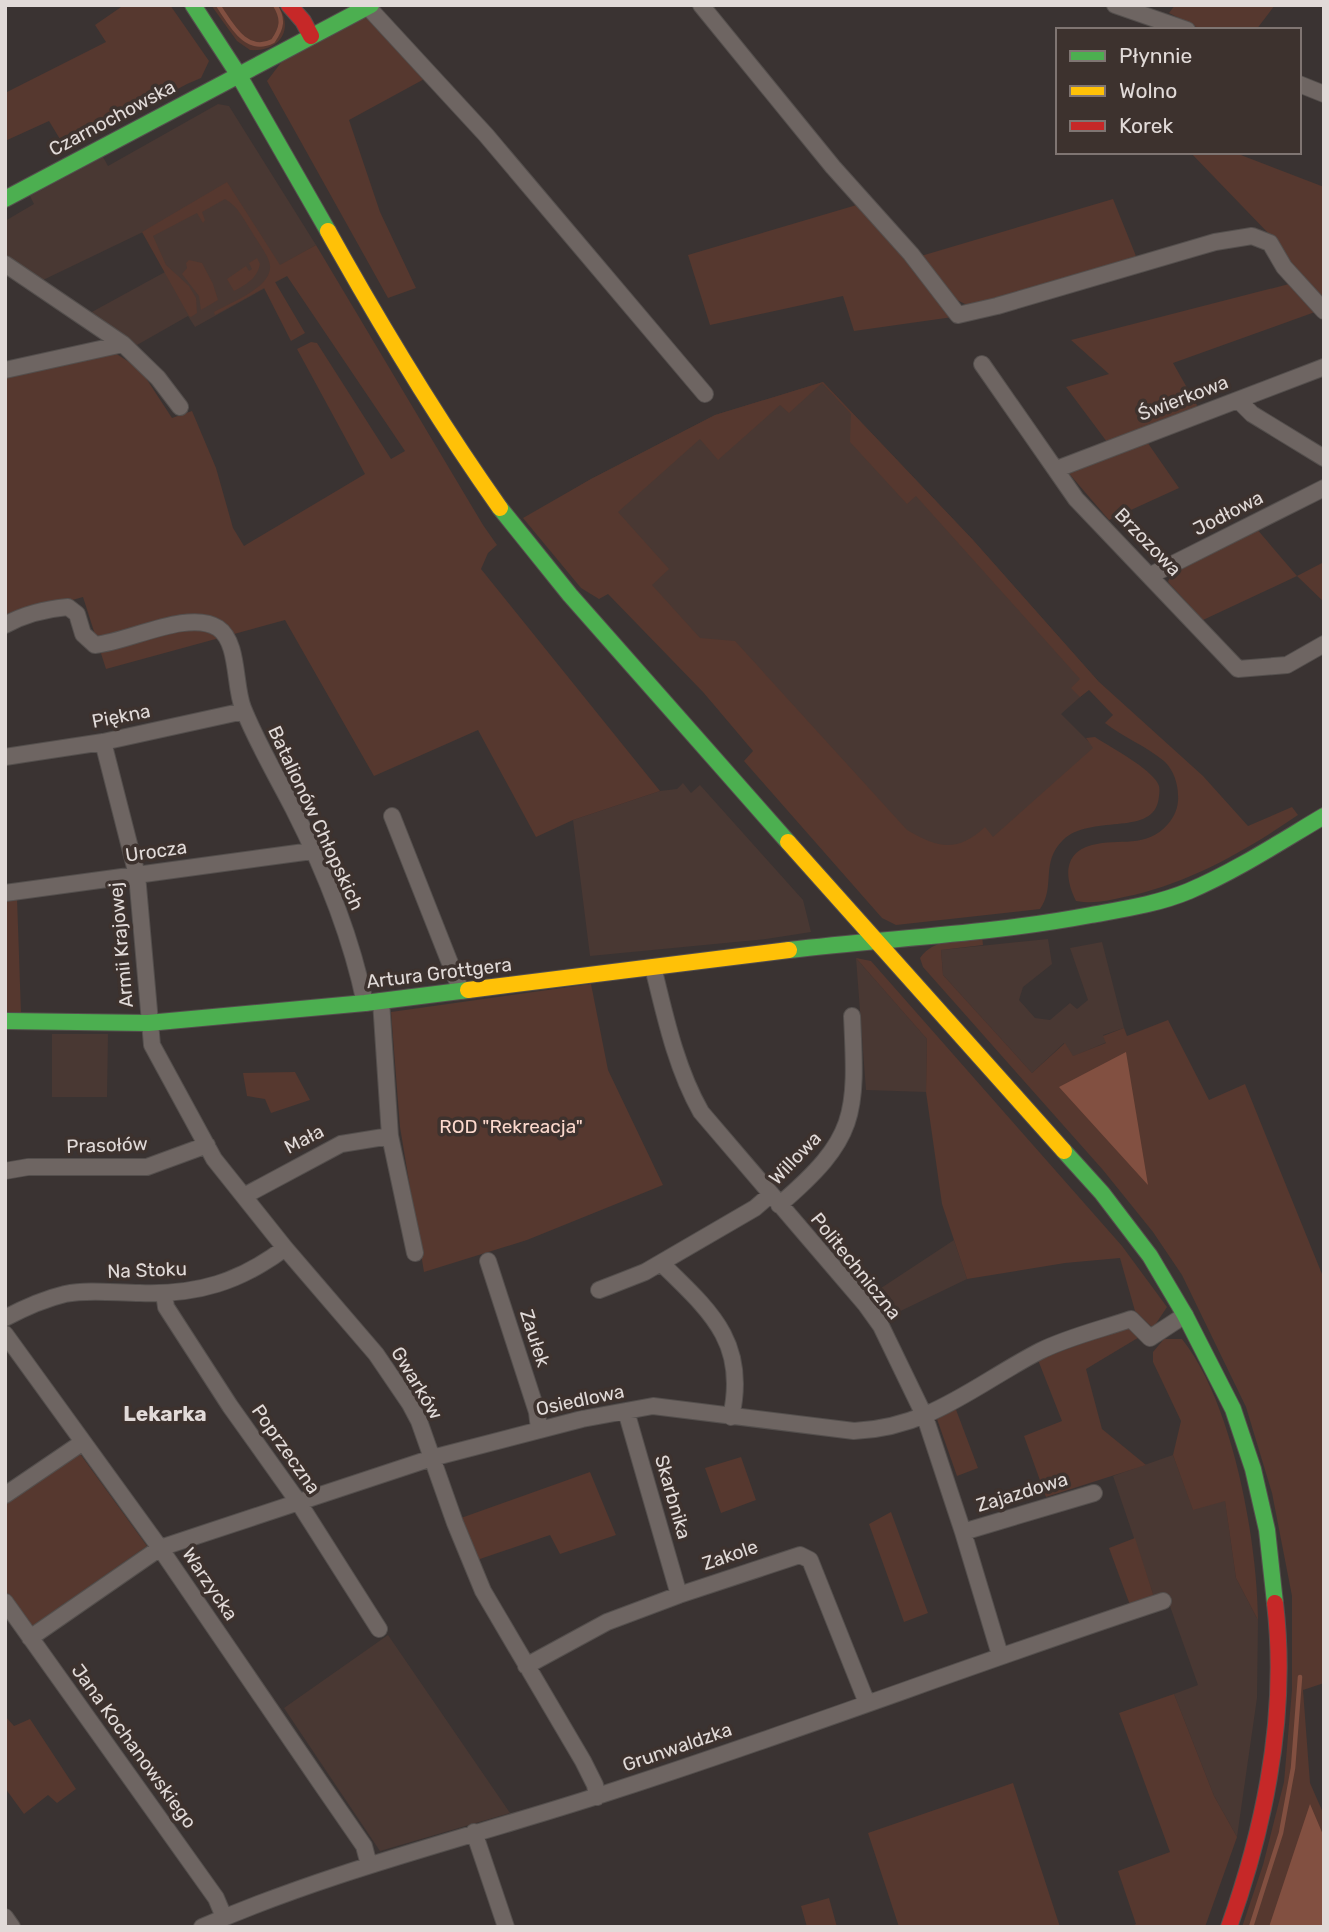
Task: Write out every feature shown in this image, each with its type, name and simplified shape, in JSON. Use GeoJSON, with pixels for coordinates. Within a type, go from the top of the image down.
{"type":"FeatureCollection","features":[{"type":"Feature","properties":{"kind":"main road"},"geometry":{"type":"LineString","coordinates":[[194,5],[238,74],[383,329],[467,461],[505,515],[570,595],[1102,1193],[1150,1256],[1185,1315],[1233,1409],[1253,1469],[1269,1544],[1280,1644],[1278,1708],[1271,1771],[1248,1873],[1229,1927]]}},
{"type":"Feature","properties":{"kind":"main road"},"geometry":{"type":"LineString","coordinates":[[289,5],[312,36]]}},
{"type":"Feature","properties":{"kind":"main road","name":"Czarnochowska"},"geometry":{"type":"LineString","coordinates":[[5,199],[370,6]]}},
{"type":"Feature","properties":{"kind":"main road","name":"Artura Grottgera"},"geometry":{"type":"LineString","coordinates":[[5,1021],[148,1023],[373,1002],[1065,920],[1149,904],[1202,885],[1324,816]]}},
{"type":"Feature","properties":{"kind":"street"},"geometry":{"type":"LineString","coordinates":[[701,5],[833,167],[911,254],[958,315],[1215,242],[1252,236],[1270,243],[1284,267],[1322,309]]}},
{"type":"Feature","properties":{"kind":"street"},"geometry":{"type":"LineString","coordinates":[[1115,5],[1181,28]]}},
{"type":"Feature","properties":{"kind":"street"},"geometry":{"type":"LineString","coordinates":[[370,6],[489,139],[705,394]]}},
{"type":"Feature","properties":{"kind":"street"},"geometry":{"type":"LineString","coordinates":[[1301,85],[1324,94]]}},
{"type":"Feature","properties":{"kind":"street"},"geometry":{"type":"LineString","coordinates":[[5,264],[123,344],[158,378],[180,407]]}},
{"type":"Feature","properties":{"kind":"street"},"geometry":{"type":"LineString","coordinates":[[5,370],[123,344]]}},
{"type":"Feature","properties":{"kind":"street","name":"Brzozowa"},"geometry":{"type":"LineString","coordinates":[[982,364],[1076,499],[1238,669],[1287,665],[1324,644]]}},
{"type":"Feature","properties":{"kind":"street","name":"Świerkowa"},"geometry":{"type":"LineString","coordinates":[[1057,469],[1324,367]]}},
{"type":"Feature","properties":{"kind":"street"},"geometry":{"type":"LineString","coordinates":[[1238,400],[1252,414],[1324,458]]}},
{"type":"Feature","properties":{"kind":"street","name":"Jodłowa"},"geometry":{"type":"LineString","coordinates":[[1151,575],[1324,488]]}},
{"type":"Feature","properties":{"kind":"street","name":"Batalionów Chłopskich"},"geometry":{"type":"LineString","coordinates":[[5,625],[19,617],[45,609],[68,607],[77,614],[83,634],[95,645],[130,638],[186,621],[204,622],[220,629],[231,649],[244,711],[312,851],[337,908],[360,978],[373,1002]]}},
{"type":"Feature","properties":{"kind":"street","name":"Piękna"},"geometry":{"type":"LineString","coordinates":[[5,757],[103,742],[244,711]]}},
{"type":"Feature","properties":{"kind":"street","name":"Armii Krajowej"},"geometry":{"type":"LineString","coordinates":[[103,742],[137,875],[148,1023]]}},
{"type":"Feature","properties":{"kind":"street"},"geometry":{"type":"LineString","coordinates":[[392,816],[461,991]]}},
{"type":"Feature","properties":{"kind":"street","name":"Urocza"},"geometry":{"type":"LineString","coordinates":[[5,893],[312,851]]}},
{"type":"Feature","properties":{"kind":"street","name":"Politechniczna"},"geometry":{"type":"LineString","coordinates":[[653,967],[664,1012],[690,1093],[714,1130],[881,1326],[925,1417],[1000,1655]]}},
{"type":"Feature","properties":{"kind":"street"},"geometry":{"type":"LineString","coordinates":[[373,1002],[390,1136],[415,1253]]}},
{"type":"Feature","properties":{"kind":"street","name":"Willowa"},"geometry":{"type":"LineString","coordinates":[[599,1290],[645,1272],[775,1200],[827,1160],[839,1144],[848,1124],[853,1102],[855,1077],[852,1016]]}},
{"type":"Feature","properties":{"kind":"street","name":"Gwarków"},"geometry":{"type":"LineString","coordinates":[[148,1023],[152,1045],[214,1159],[285,1248],[387,1367],[419,1421],[483,1591],[583,1761],[595,1785],[597,1797]]}},
{"type":"Feature","properties":{"kind":"street","name":"Mała"},"geometry":{"type":"LineString","coordinates":[[244,1196],[341,1144],[390,1136]]}},
{"type":"Feature","properties":{"kind":"street","name":"Prasołów"},"geometry":{"type":"LineString","coordinates":[[5,1171],[27,1167],[147,1167],[207,1145]]}},
{"type":"Feature","properties":{"kind":"street","name":"Na Stoku"},"geometry":{"type":"LineString","coordinates":[[5,1318],[26,1307],[67,1294],[185,1292],[235,1279],[263,1265],[285,1248]]}},
{"type":"Feature","properties":{"kind":"street","name":"Zaułek"},"geometry":{"type":"LineString","coordinates":[[488,1261],[537,1412],[540,1429]]}},
{"type":"Feature","properties":{"kind":"street"},"geometry":{"type":"LineString","coordinates":[[661,1263],[707,1308],[720,1326],[733,1360],[736,1378],[736,1397],[731,1417]]}},
{"type":"Feature","properties":{"kind":"street","name":"Poprzeczna"},"geometry":{"type":"LineString","coordinates":[[163,1293],[166,1307],[230,1406],[299,1503],[379,1629]]}},
{"type":"Feature","properties":{"kind":"street","name":"Osiedlowa"},"geometry":{"type":"LineString","coordinates":[[30,1638],[160,1548],[432,1458],[540,1429],[653,1406],[854,1431],[888,1427],[925,1417],[1042,1350],[1131,1319],[1142,1327],[1150,1338],[1185,1315]]}},
{"type":"Feature","properties":{"kind":"street","name":"Warzycka"},"geometry":{"type":"LineString","coordinates":[[5,1334],[160,1548],[364,1846],[369,1865]]}},
{"type":"Feature","properties":{"kind":"street","name":"Skarbnika"},"geometry":{"type":"LineString","coordinates":[[626,1411],[679,1595]]}},
{"type":"Feature","properties":{"kind":"street"},"geometry":{"type":"LineString","coordinates":[[5,1495],[83,1442]]}},
{"type":"Feature","properties":{"kind":"street","name":"Zajazdowa"},"geometry":{"type":"LineString","coordinates":[[963,1532],[1094,1493]]}},
{"type":"Feature","properties":{"kind":"street","name":"Zakole"},"geometry":{"type":"LineString","coordinates":[[526,1666],[607,1622],[800,1555],[810,1560],[867,1703]]}},
{"type":"Feature","properties":{"kind":"street","name":"Grunwaldzka"},"geometry":{"type":"LineString","coordinates":[[202,1927],[251,1906],[369,1865],[597,1797],[1000,1655],[1163,1601]]}},
{"type":"Feature","properties":{"kind":"street","name":"Jana Kochanowskiego"},"geometry":{"type":"LineString","coordinates":[[5,1602],[216,1898],[224,1917]]}},
{"type":"Feature","properties":{"kind":"street"},"geometry":{"type":"LineString","coordinates":[[474,1832],[506,1927]]}},
{"type":"Feature","properties":{"kind":"street"},"geometry":{"type":"LineString","coordinates":[[5,1917],[12,1927]]}},
{"type":"Feature","properties":{"kind":"shaded area"},"geometry":{"type":"Polygon","coordinates":[[[218,104],[229,106],[316,245],[281,265],[287,276],[195,327],[188,316],[137,345],[90,313],[165,272],[143,232],[41,281],[5,259],[5,221],[34,204],[30,196],[103,157],[108,166],[218,104]]]}},
{"type":"Feature","properties":{"kind":"shaded area"},"geometry":{"type":"Polygon","coordinates":[[[823,382],[973,540],[1098,681],[1061,714],[1097,750],[985,850],[918,850],[710,668],[559,498],[715,415],[823,382]]]}},
{"type":"Feature","properties":{"kind":"shaded area"},"geometry":{"type":"Polygon","coordinates":[[[683,783],[691,793],[700,785],[803,900],[811,932],[766,939],[590,956],[573,820],[660,791],[677,789],[683,783]]]}},
{"type":"Feature","properties":{"kind":"shaded area"},"geometry":{"type":"Polygon","coordinates":[[[1048,939],[1052,964],[1023,987],[1019,1000],[1035,1018],[1050,1020],[1070,1003],[1077,1009],[1088,1000],[1070,948],[1102,942],[1124,1028],[1103,1035],[1107,1042],[1072,1057],[1064,1043],[1032,1073],[943,975],[941,950],[1048,939]]]}},
{"type":"Feature","properties":{"kind":"shaded area"},"geometry":{"type":"Polygon","coordinates":[[[856,958],[927,1039],[926,1092],[866,1090],[856,958]]]}},
{"type":"Feature","properties":{"kind":"shaded area"},"geometry":{"type":"Polygon","coordinates":[[[52,1034],[108,1034],[107,1097],[52,1097],[52,1034]]]}},
{"type":"Feature","properties":{"kind":"shaded area"},"geometry":{"type":"Polygon","coordinates":[[[1126,1052],[1148,1185],[1059,1087],[1126,1052]]]}},
{"type":"Feature","properties":{"kind":"shaded area"},"geometry":{"type":"Polygon","coordinates":[[[954,1240],[967,1279],[886,1318],[869,1296],[954,1240]]]}},
{"type":"Feature","properties":{"kind":"shaded area"},"geometry":{"type":"Polygon","coordinates":[[[1173,1455],[1193,1509],[1225,1500],[1236,1578],[1258,1620],[1257,1698],[1237,1837],[1214,1796],[1174,1694],[1198,1685],[1166,1595],[1154,1597],[1113,1476],[1173,1455]]]}},
{"type":"Feature","properties":{"kind":"shaded area"},"geometry":{"type":"Polygon","coordinates":[[[388,1635],[510,1813],[380,1851],[284,1708],[388,1635]]]}},
{"type":"Feature","properties":{"kind":"shaded area"},"geometry":{"type":"Polygon","coordinates":[[[1310,1804],[1324,1837],[1324,1927],[1269,1927],[1310,1804]]]}},
{"type":"Feature","properties":{"kind":"green space"},"geometry":{"type":"Polygon","coordinates":[[[124,5],[170,5],[209,61],[201,78],[66,149],[49,121],[5,141],[5,93],[106,42],[95,25],[124,5]]]}},
{"type":"Feature","properties":{"kind":"green space"},"geometry":{"type":"Polygon","coordinates":[[[211,5],[278,5],[283,14],[284,31],[281,38],[269,47],[250,50],[237,41],[211,5]]]}},
{"type":"Feature","properties":{"kind":"green space"},"geometry":{"type":"Polygon","coordinates":[[[1175,5],[1275,5],[1258,28],[1198,28],[1169,13],[1175,5]]]}},
{"type":"Feature","properties":{"kind":"green space"},"geometry":{"type":"Polygon","coordinates":[[[369,15],[428,77],[349,120],[380,212],[416,288],[388,298],[267,81],[283,60],[369,15]]]}},
{"type":"Feature","properties":{"kind":"green space"},"geometry":{"type":"Polygon","coordinates":[[[1192,154],[1238,154],[1324,187],[1324,300],[1302,281],[1270,235],[1192,154]]]}},
{"type":"Feature","properties":{"kind":"green space"},"geometry":{"type":"Polygon","coordinates":[[[227,182],[280,265],[316,245],[497,545],[488,553],[481,569],[660,791],[573,820],[536,837],[478,730],[374,776],[285,620],[106,669],[83,597],[5,619],[5,373],[115,353],[140,369],[172,418],[192,411],[216,468],[233,528],[244,546],[365,474],[297,349],[311,342],[317,343],[391,459],[405,451],[287,276],[275,282],[305,333],[291,341],[264,288],[215,315],[214,312],[239,299],[264,281],[270,266],[265,253],[234,205],[225,199],[202,212],[205,220],[203,223],[197,213],[153,236],[166,265],[189,286],[196,298],[197,313],[189,316],[142,232],[227,182]]]}},
{"type":"Feature","properties":{"kind":"green space"},"geometry":{"type":"Polygon","coordinates":[[[1113,199],[1138,261],[969,306],[953,298],[921,256],[1113,199]]]}},
{"type":"Feature","properties":{"kind":"green space"},"geometry":{"type":"Polygon","coordinates":[[[860,204],[953,317],[854,331],[843,296],[710,325],[688,255],[860,204]]]}},
{"type":"Feature","properties":{"kind":"green space"},"geometry":{"type":"Polygon","coordinates":[[[257,258],[260,264],[256,274],[234,291],[227,279],[246,266],[249,271],[252,269],[249,263],[257,258]]]}},
{"type":"Feature","properties":{"kind":"green space"},"geometry":{"type":"Polygon","coordinates":[[[189,260],[202,263],[218,300],[201,310],[199,296],[182,274],[189,260]]]}},
{"type":"Feature","properties":{"kind":"green space"},"geometry":{"type":"Polygon","coordinates":[[[1289,284],[1315,312],[1173,363],[1198,407],[1107,442],[1066,387],[1109,374],[1071,340],[1289,284]]]}},
{"type":"Feature","properties":{"kind":"green space"},"geometry":{"type":"Polygon","coordinates":[[[823,382],[973,540],[1098,681],[1203,776],[1248,826],[1292,807],[1298,815],[1215,865],[1171,884],[1106,901],[1076,901],[1068,876],[1075,854],[1092,845],[1142,840],[1160,832],[1175,814],[1177,807],[1178,790],[1172,772],[1157,756],[1105,723],[1113,715],[1089,690],[1080,697],[1071,688],[1080,679],[916,496],[907,504],[850,442],[851,414],[822,383],[789,413],[780,405],[718,460],[700,439],[618,512],[669,569],[652,585],[700,638],[735,641],[907,830],[928,841],[956,844],[985,827],[993,837],[1093,748],[1086,738],[1095,737],[1131,759],[1149,773],[1159,788],[1158,802],[1153,812],[1144,819],[1088,828],[1063,840],[1052,857],[1045,901],[1040,909],[896,925],[882,918],[744,761],[753,751],[703,692],[608,594],[599,599],[581,588],[523,518],[591,479],[715,415],[823,382]]]}},
{"type":"Feature","properties":{"kind":"green space"},"geometry":{"type":"Polygon","coordinates":[[[1145,439],[1179,488],[1109,520],[1066,470],[1145,439]]]}},
{"type":"Feature","properties":{"kind":"green space"},"geometry":{"type":"Polygon","coordinates":[[[1256,528],[1297,576],[1203,620],[1168,582],[1173,568],[1256,528]]]}},
{"type":"Feature","properties":{"kind":"green space"},"geometry":{"type":"Polygon","coordinates":[[[1324,562],[1324,602],[1297,576],[1324,562]]]}},
{"type":"Feature","properties":{"kind":"green space"},"geometry":{"type":"Polygon","coordinates":[[[17,898],[21,1013],[5,1012],[5,899],[17,898]]]}},
{"type":"Feature","properties":{"kind":"green space"},"geometry":{"type":"Polygon","coordinates":[[[982,936],[983,945],[941,950],[943,975],[1032,1073],[1065,1043],[1073,1056],[1106,1043],[1103,1036],[1124,1028],[1127,1036],[1168,1020],[1209,1100],[1245,1084],[1324,1279],[1324,1683],[1303,1690],[1310,1783],[1324,1815],[1324,1927],[1242,1927],[1263,1865],[1284,1782],[1292,1690],[1292,1596],[1272,1493],[1246,1407],[1182,1275],[1153,1232],[1103,1170],[923,967],[920,958],[932,947],[948,941],[982,936]]]}},
{"type":"Feature","properties":{"kind":"green space"},"geometry":{"type":"Polygon","coordinates":[[[856,958],[871,961],[1122,1246],[1167,1307],[1153,1328],[1135,1311],[1120,1258],[1065,1263],[967,1279],[942,1204],[926,1092],[927,1039],[856,958]]]}},
{"type":"Feature","properties":{"kind":"green space","name":"ROD \"Rekreacja\""},"geometry":{"type":"Polygon","coordinates":[[[591,984],[608,1070],[663,1185],[527,1240],[424,1272],[400,1127],[391,1012],[591,984]]]}},
{"type":"Feature","properties":{"kind":"green space"},"geometry":{"type":"Polygon","coordinates":[[[295,1072],[310,1100],[271,1113],[265,1099],[247,1096],[243,1073],[295,1072]]]}},
{"type":"Feature","properties":{"kind":"green space"},"geometry":{"type":"Polygon","coordinates":[[[1126,1327],[1139,1331],[1141,1336],[1086,1369],[1102,1429],[1146,1465],[1046,1497],[1024,1436],[1062,1421],[1038,1360],[1126,1327]]]}},
{"type":"Feature","properties":{"kind":"green space"},"geometry":{"type":"Polygon","coordinates":[[[1164,1339],[1182,1339],[1200,1366],[1228,1435],[1247,1512],[1257,1587],[1258,1620],[1236,1578],[1225,1501],[1193,1510],[1173,1455],[1181,1421],[1153,1362],[1153,1352],[1164,1339]]]}},
{"type":"Feature","properties":{"kind":"green space"},"geometry":{"type":"Polygon","coordinates":[[[955,1407],[978,1468],[957,1476],[937,1419],[955,1407]]]}},
{"type":"Feature","properties":{"kind":"green space"},"geometry":{"type":"Polygon","coordinates":[[[78,1451],[147,1546],[32,1626],[5,1590],[5,1501],[78,1451]]]}},
{"type":"Feature","properties":{"kind":"green space"},"geometry":{"type":"Polygon","coordinates":[[[741,1457],[756,1500],[721,1513],[705,1468],[741,1457]]]}},
{"type":"Feature","properties":{"kind":"green space"},"geometry":{"type":"Polygon","coordinates":[[[590,1472],[616,1535],[560,1554],[550,1535],[477,1560],[461,1518],[590,1472]]]}},
{"type":"Feature","properties":{"kind":"green space"},"geometry":{"type":"Polygon","coordinates":[[[891,1512],[928,1613],[904,1622],[869,1524],[891,1512]]]}},
{"type":"Feature","properties":{"kind":"green space"},"geometry":{"type":"Polygon","coordinates":[[[1135,1538],[1154,1597],[1130,1605],[1109,1548],[1135,1538]]]}},
{"type":"Feature","properties":{"kind":"green space"},"geometry":{"type":"Polygon","coordinates":[[[1174,1694],[1214,1796],[1237,1837],[1205,1927],[1131,1927],[1136,1924],[1118,1871],[1170,1852],[1119,1713],[1174,1694]]]}},
{"type":"Feature","properties":{"kind":"green space"},"geometry":{"type":"Polygon","coordinates":[[[5,1716],[14,1726],[30,1719],[76,1789],[57,1803],[48,1795],[24,1814],[5,1788],[5,1716]]]}},
{"type":"Feature","properties":{"kind":"green space"},"geometry":{"type":"Polygon","coordinates":[[[1013,1783],[1060,1927],[899,1927],[868,1833],[1013,1783]]]}},
{"type":"Feature","properties":{"kind":"green space"},"geometry":{"type":"Polygon","coordinates":[[[829,1898],[837,1927],[807,1927],[801,1906],[829,1898]]]}},
{"type":"Feature","properties":{"kind":"waterway"},"geometry":{"type":"LineString","coordinates":[[218,5],[240,35],[255,44],[273,41],[278,32],[281,19],[275,5]]}},
{"type":"Feature","properties":{"kind":"waterway"},"geometry":{"type":"LineString","coordinates":[[1251,1927],[1281,1833],[1293,1768],[1300,1677]]}},
{"type":"Feature","properties":{"kind":"traffic: fast"},"geometry":{"type":"LineString","coordinates":[[193,5],[238,74],[328,231]]}},
{"type":"Feature","properties":{"kind":"traffic: fast"},"geometry":{"type":"LineString","coordinates":[[5,199],[371,5]]}},
{"type":"Feature","properties":{"kind":"traffic: fast"},"geometry":{"type":"LineString","coordinates":[[500,508],[570,595],[788,842]]}},
{"type":"Feature","properties":{"kind":"traffic: fast"},"geometry":{"type":"LineString","coordinates":[[789,950],[1016,927],[1153,903],[1177,896],[1224,874],[1324,816]]}},
{"type":"Feature","properties":{"kind":"traffic: fast"},"geometry":{"type":"LineString","coordinates":[[5,1021],[148,1023],[365,1003],[468,990]]}},
{"type":"Feature","properties":{"kind":"traffic: fast"},"geometry":{"type":"LineString","coordinates":[[1064,1151],[1102,1193],[1150,1256],[1185,1315],[1233,1409],[1253,1469],[1267,1530],[1275,1603]]}},
{"type":"Feature","properties":{"kind":"traffic: slow"},"geometry":{"type":"LineString","coordinates":[[328,231],[410,372],[500,508]]}},
{"type":"Feature","properties":{"kind":"traffic: slow"},"geometry":{"type":"LineString","coordinates":[[788,842],[1064,1151]]}},
{"type":"Feature","properties":{"kind":"traffic: slow"},"geometry":{"type":"LineString","coordinates":[[468,990],[789,950]]}},
{"type":"Feature","properties":{"kind":"traffic: jam"},"geometry":{"type":"LineString","coordinates":[[289,5],[303,21],[311,36]]}},
{"type":"Feature","properties":{"kind":"traffic: jam"},"geometry":{"type":"LineString","coordinates":[[1229,1927],[1254,1848],[1271,1767],[1279,1685],[1275,1603]]}},
{"type":"Feature","properties":{"kind":"district","name":"Lekarka"},"geometry":{"type":"Point","coordinates":[165,1413]}}]}
